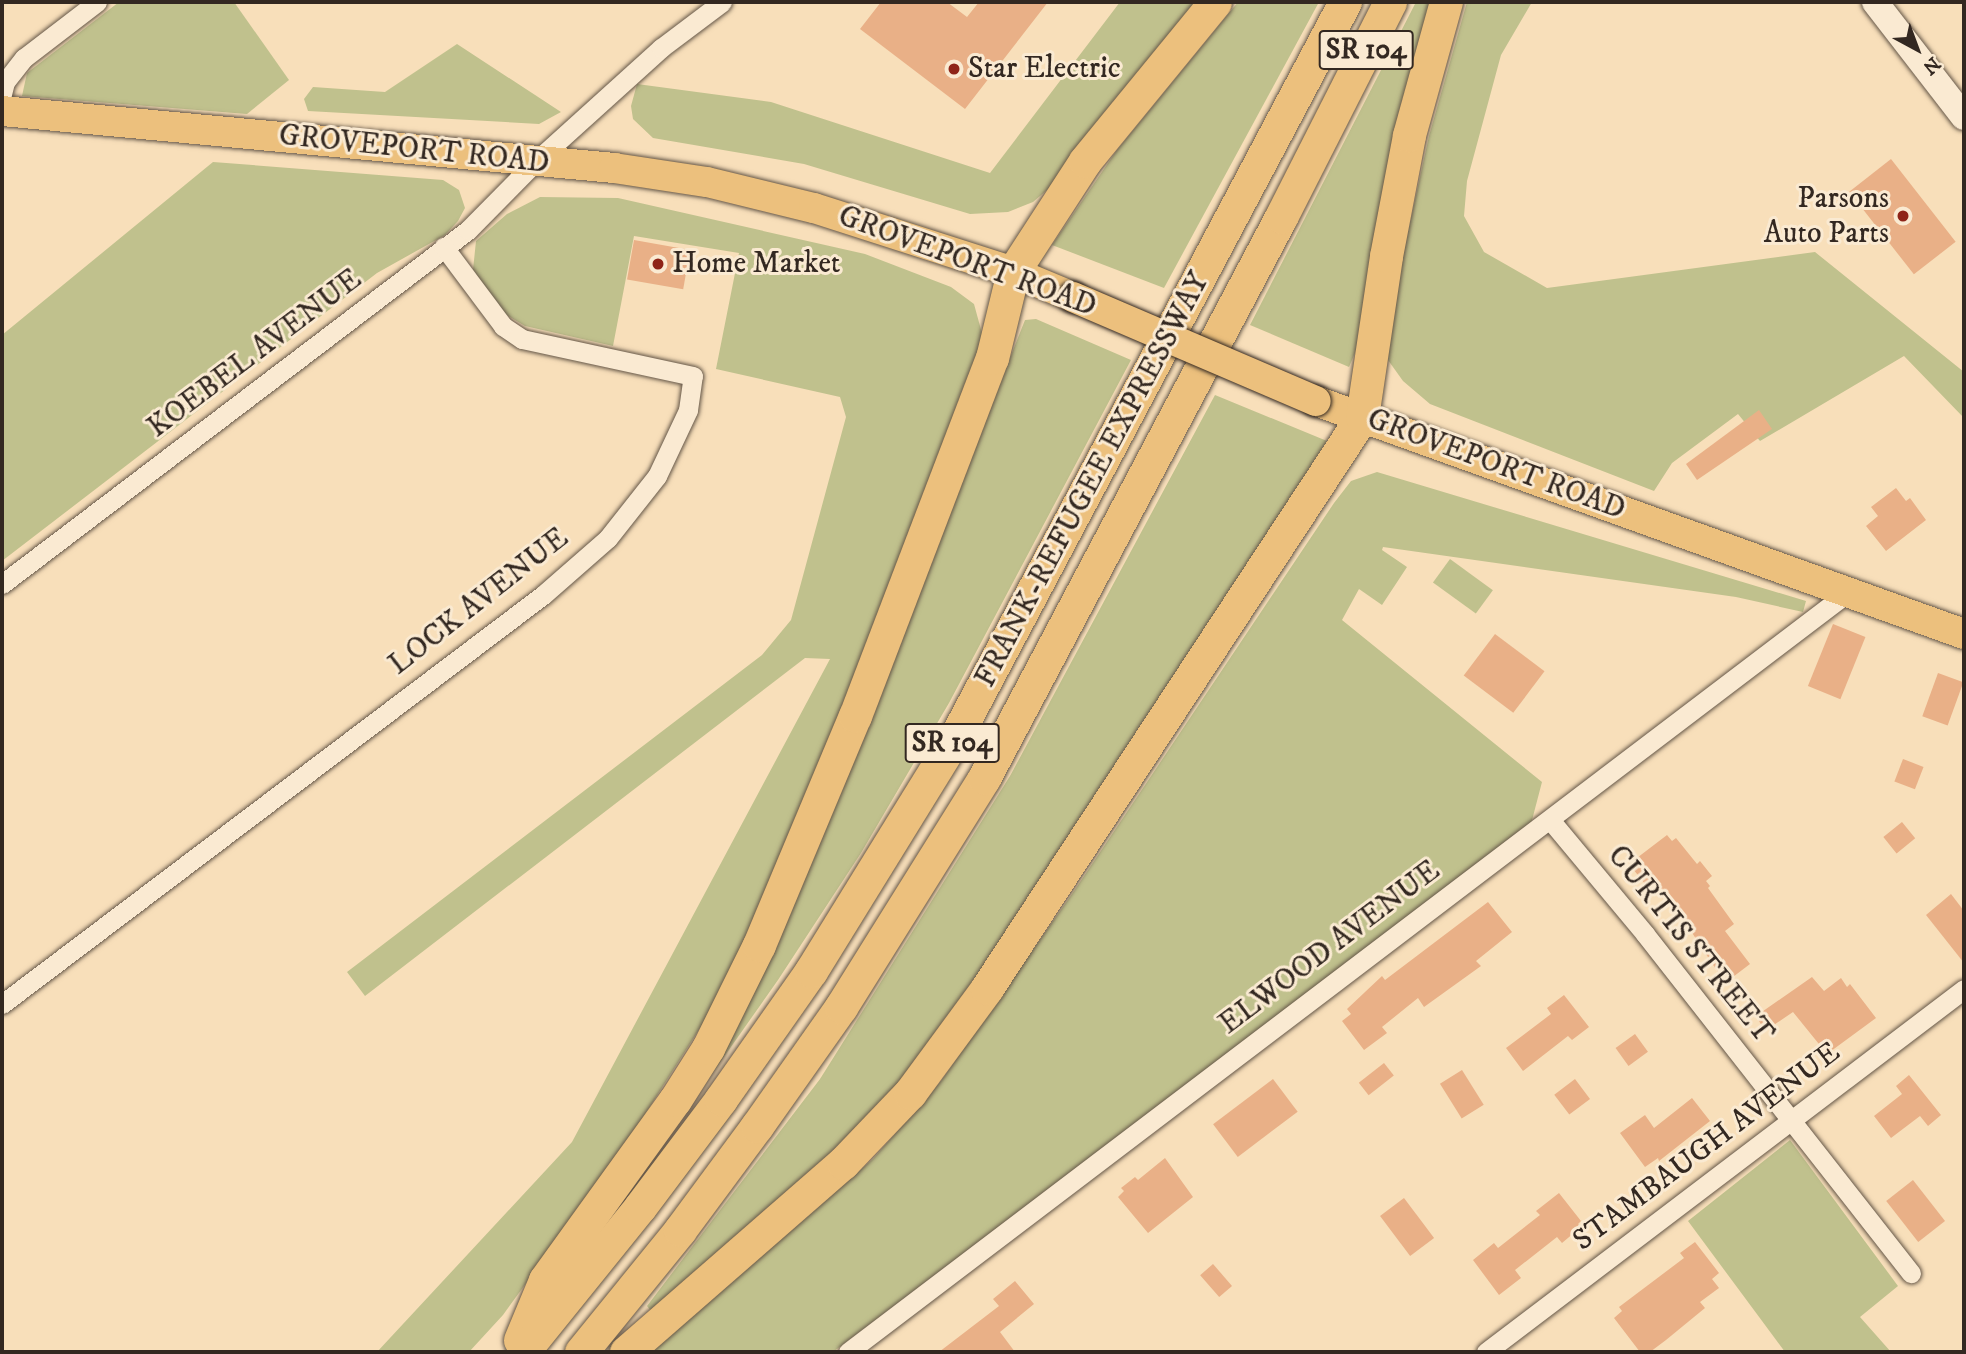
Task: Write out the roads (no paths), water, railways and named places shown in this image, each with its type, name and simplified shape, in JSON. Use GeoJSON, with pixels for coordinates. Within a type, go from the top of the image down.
{"type":"FeatureCollection","features":[{"type":"Feature","properties":{"kind":"highway"},"geometry":{"type":"LineString","coordinates":[[515,1352],[545,1279],[675,1100],[708,1048],[754,957],[855,716],[992,358],[1013,272],[1085,161],[1215,2]]}},
{"type":"Feature","properties":{"kind":"highway","name":"FRANK-REFUGEE EXPRESSWAY"},"geometry":{"type":"LineString","coordinates":[[523,1352],[640,1207],[721,1099],[811,971],[935,772],[1016,626],[1345,2]]}},
{"type":"Feature","properties":{"kind":"highway","name":"FRANK-REFUGEE EXPRESSWAY"},"geometry":{"type":"LineString","coordinates":[[581,1352],[681,1230],[758,1126],[841,1007],[984,778],[1268,242],[1390,2]]}},
{"type":"Feature","properties":{"kind":"highway"},"geometry":{"type":"LineString","coordinates":[[626,1352],[843,1163],[910,1093],[988,988],[1362,417],[1386,256],[1409,135],[1446,2]]}},
{"type":"Feature","properties":{"kind":"main road","name":"GROVEPORT ROAD"},"geometry":{"type":"LineString","coordinates":[[2,111],[614,168],[707,182],[814,208],[1013,272],[1316,401],[1964,634]]}},
{"type":"Feature","properties":{"kind":"street"},"geometry":{"type":"LineString","coordinates":[[2,93],[5,82],[24,58],[97,2]]}},
{"type":"Feature","properties":{"kind":"street","name":"KOEBEL AVENUE"},"geometry":{"type":"LineString","coordinates":[[2,584],[468,230],[535,162],[661,48],[722,2]]}},
{"type":"Feature","properties":{"kind":"street"},"geometry":{"type":"LineString","coordinates":[[1875,2],[1964,117]]}},
{"type":"Feature","properties":{"kind":"street","name":"LOCK AVENUE"},"geometry":{"type":"LineString","coordinates":[[2,1004],[542,595],[608,538],[657,475],[688,410],[693,376],[522,339],[503,326],[444,247]]}},
{"type":"Feature","properties":{"kind":"street","name":"ELWOOD AVENUE"},"geometry":{"type":"LineString","coordinates":[[848,1352],[1270,1029],[1551,821],[1848,592]]}},
{"type":"Feature","properties":{"kind":"street","name":"CURTIS STREET"},"geometry":{"type":"LineString","coordinates":[[1551,821],[1645,934],[1910,1273]]}},
{"type":"Feature","properties":{"kind":"street","name":"STAMBAUGH AVENUE"},"geometry":{"type":"LineString","coordinates":[[1486,1352],[1964,989]]}},
{"type":"Feature","properties":{"kind":"place","name":"Star Electric"},"geometry":{"type":"Point","coordinates":[954,69]}},
{"type":"Feature","properties":{"kind":"place","name":"Parsons Auto Parts"},"geometry":{"type":"Point","coordinates":[1903,216]}},
{"type":"Feature","properties":{"kind":"place","name":"Home Market"},"geometry":{"type":"Point","coordinates":[658,264]}}]}
